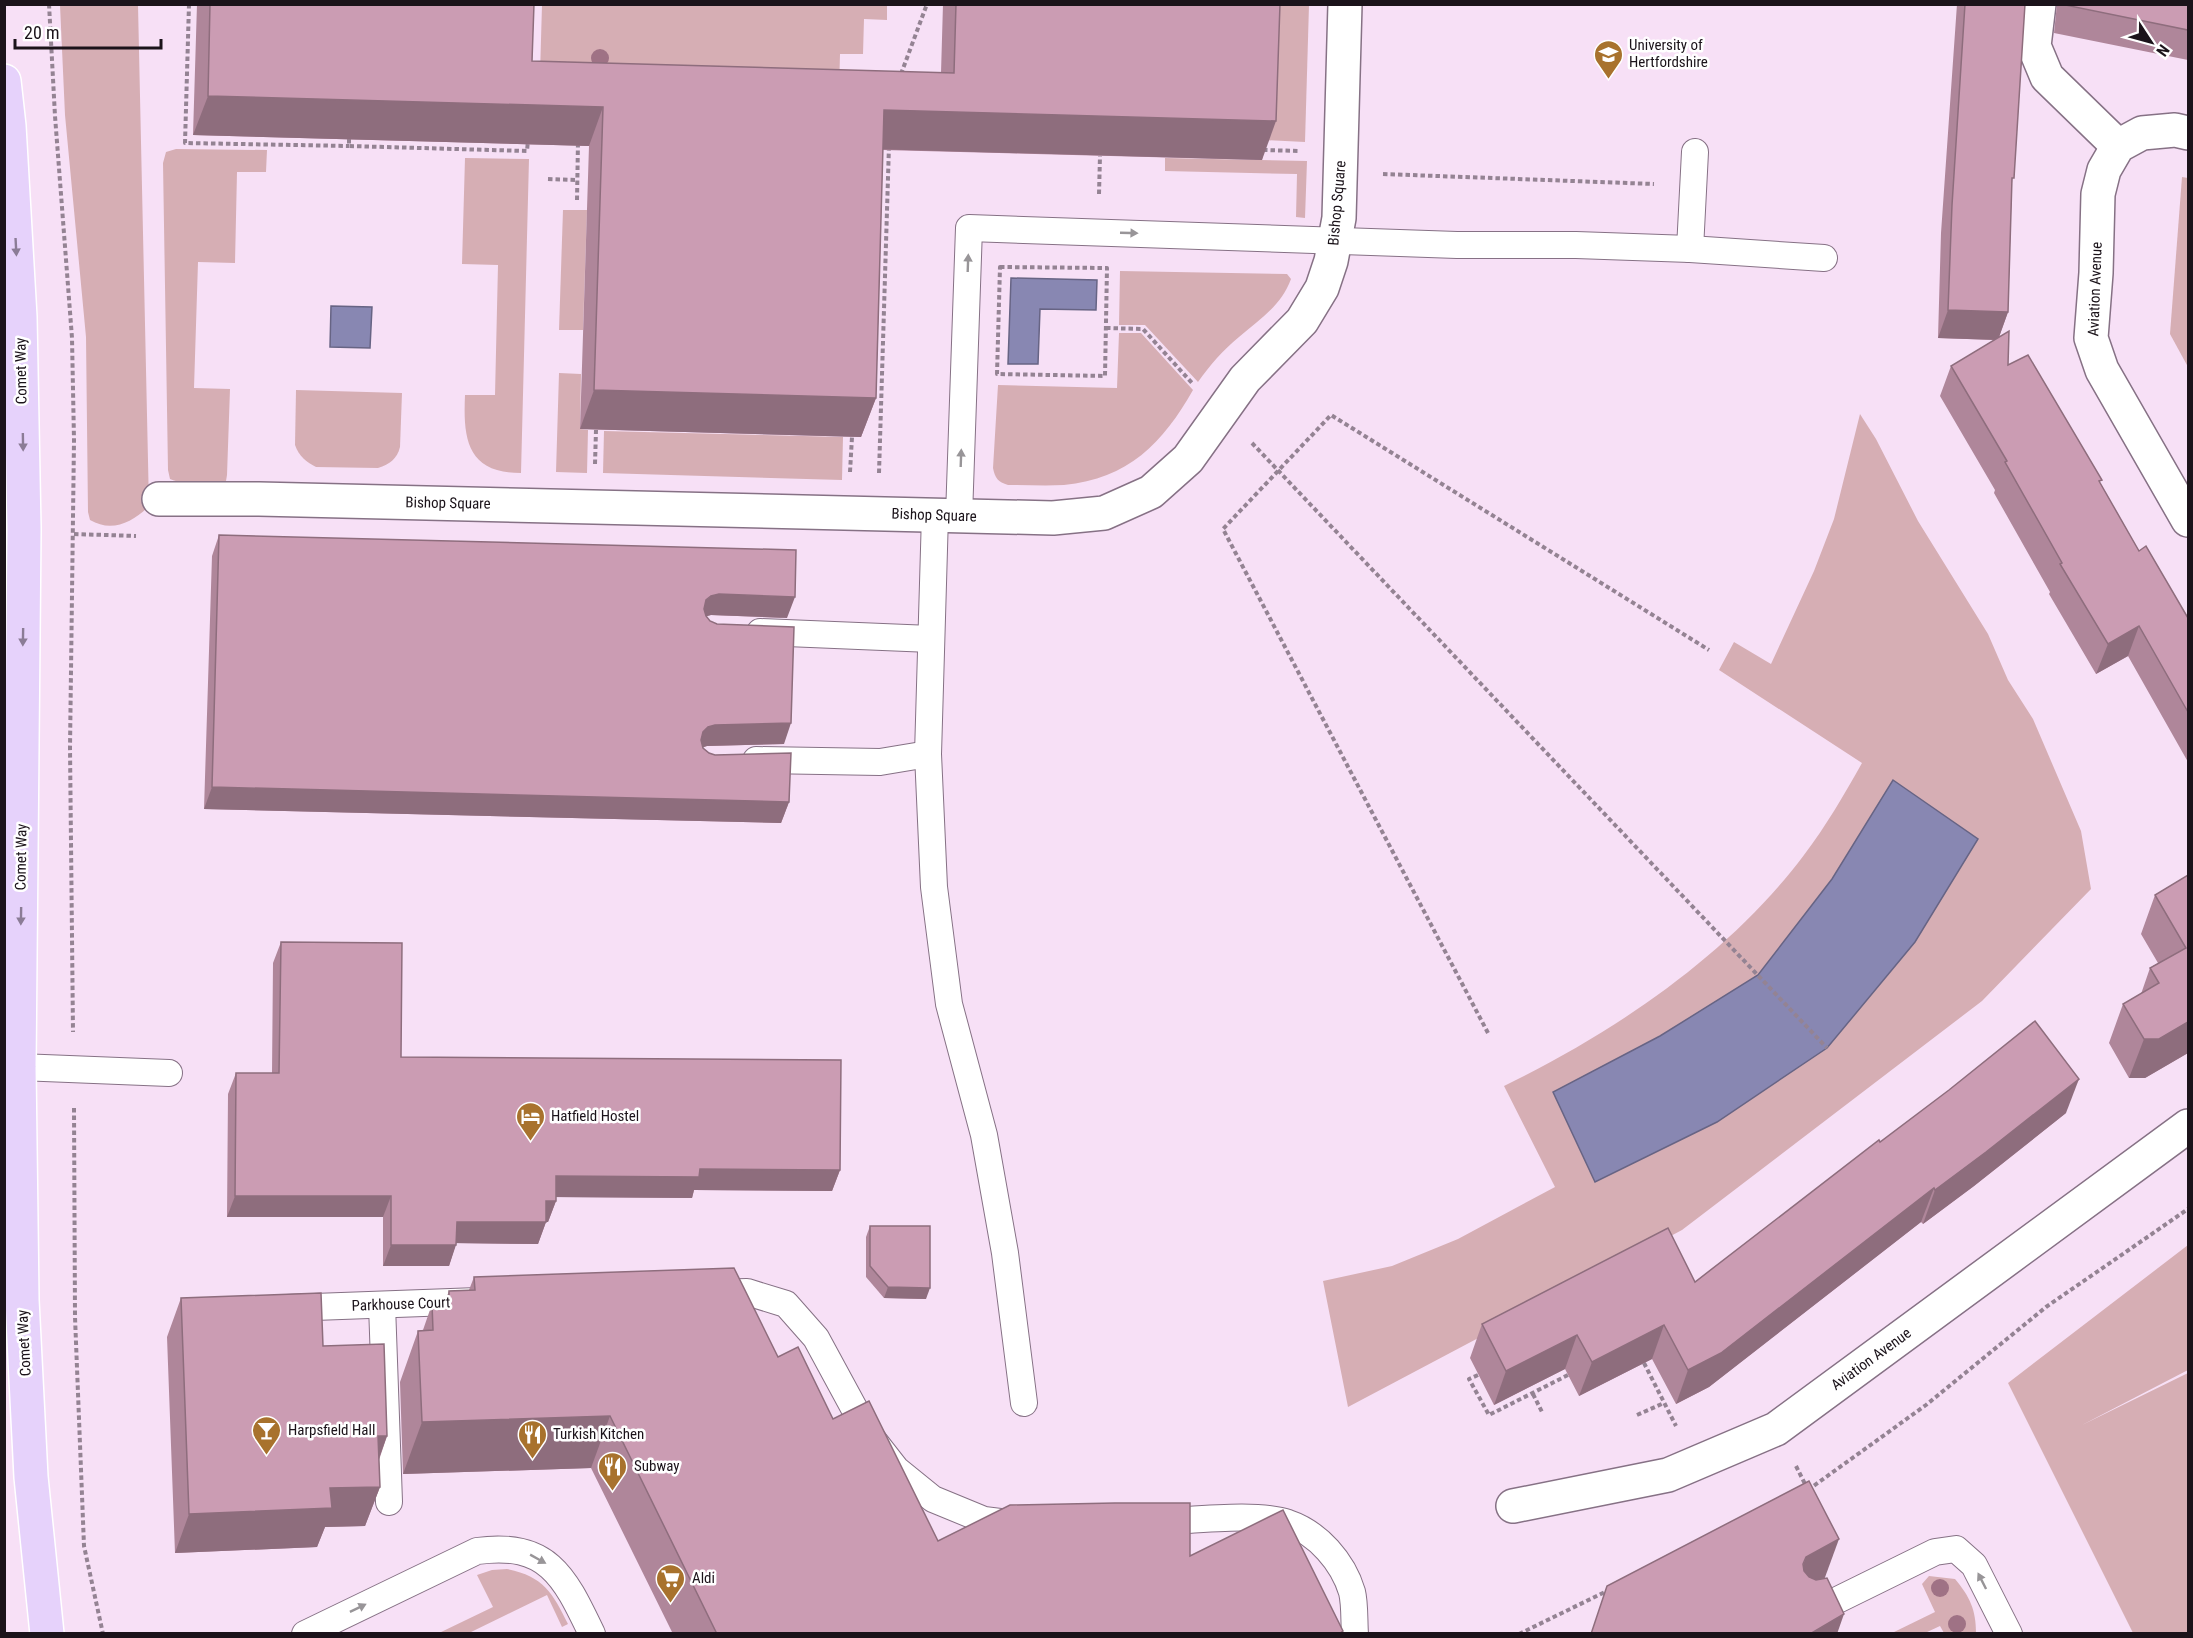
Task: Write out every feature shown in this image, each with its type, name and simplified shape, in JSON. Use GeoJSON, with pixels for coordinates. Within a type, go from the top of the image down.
{"type":"FeatureCollection","features":[{"type":"Feature","properties":{"kind":"main road","name":"Comet Way"},"geometry":{"type":"LineString","coordinates":[[4,81],[9,126],[20,317],[24,530],[19,1067],[22,1300],[31,1477],[47,1634]]}},
{"type":"Feature","properties":{"kind":"street","name":"Bishop Square"},"geometry":{"type":"LineString","coordinates":[[159,499],[259,498],[1053,518],[1104,513],[1151,492],[1188,459],[1245,379],[1302,321],[1322,288],[1331,261],[1339,218],[1345,4]]}},
{"type":"Feature","properties":{"kind":"street"},"geometry":{"type":"LineString","coordinates":[[2038,4],[2034,46],[2047,77],[2118,146],[2142,133],[2175,130],[2188,133]]}},
{"type":"Feature","properties":{"kind":"street","name":"Aviation Avenue"},"geometry":{"type":"LineString","coordinates":[[2118,146],[2104,170],[2098,194],[2096,273],[2091,338],[2102,370],[2188,520]]}},
{"type":"Feature","properties":{"kind":"street","name":"Aviation Avenue"},"geometry":{"type":"LineString","coordinates":[[1513,1506],[1668,1475],[1776,1428],[2188,1126]]}},
{"type":"Feature","properties":{"kind":"lane"},"geometry":{"type":"LineString","coordinates":[[1690,249],[1695,152]]}},
{"type":"Feature","properties":{"kind":"lane"},"geometry":{"type":"LineString","coordinates":[[1024,1403],[1005,1253],[984,1135],[949,1004],[934,887],[928,754],[931,639],[947,516],[969,228],[1690,249],[1824,258]]}},
{"type":"Feature","properties":{"kind":"lane"},"geometry":{"type":"LineString","coordinates":[[733,631],[931,639]]}},
{"type":"Feature","properties":{"kind":"lane"},"geometry":{"type":"LineString","coordinates":[[729,761],[783,759],[880,762],[928,754]]}},
{"type":"Feature","properties":{"kind":"lane"},"geometry":{"type":"LineString","coordinates":[[19,1067],[169,1073]]}},
{"type":"Feature","properties":{"kind":"lane"},"geometry":{"type":"LineString","coordinates":[[688,1294],[747,1292],[786,1304],[816,1338],[867,1432],[896,1469],[933,1499],[984,1520],[1035,1527]]}},
{"type":"Feature","properties":{"kind":"lane","name":"Parkhouse Court"},"geometry":{"type":"LineString","coordinates":[[276,1308],[500,1300]]}},
{"type":"Feature","properties":{"kind":"lane"},"geometry":{"type":"LineString","coordinates":[[382,1305],[389,1502]]}},
{"type":"Feature","properties":{"kind":"lane"},"geometry":{"type":"LineString","coordinates":[[1126,1523],[1251,1518],[1287,1522],[1316,1538],[1338,1563],[1352,1593],[1355,1634]]}},
{"type":"Feature","properties":{"kind":"lane"},"geometry":{"type":"LineString","coordinates":[[305,1634],[477,1551],[495,1548],[513,1549],[530,1554],[546,1563],[560,1575],[571,1590],[592,1634]]}},
{"type":"Feature","properties":{"kind":"lane"},"geometry":{"type":"LineString","coordinates":[[1799,1618],[1935,1552],[1956,1550],[1974,1565],[2009,1634]]}},
{"type":"Feature","properties":{"kind":"path"},"geometry":{"type":"LineString","coordinates":[[189,4],[185,143],[527,151],[528,131]]}},
{"type":"Feature","properties":{"kind":"path"},"geometry":{"type":"LineString","coordinates":[[898,81],[927,4]]}},
{"type":"Feature","properties":{"kind":"path"},"geometry":{"type":"LineString","coordinates":[[577,200],[579,134]]}},
{"type":"Feature","properties":{"kind":"path"},"geometry":{"type":"LineString","coordinates":[[879,477],[889,138]]}},
{"type":"Feature","properties":{"kind":"path"},"geometry":{"type":"LineString","coordinates":[[349,139],[349,146]]}},
{"type":"Feature","properties":{"kind":"path"},"geometry":{"type":"LineString","coordinates":[[1340,172],[1693,186]]}},
{"type":"Feature","properties":{"kind":"path"},"geometry":{"type":"LineString","coordinates":[[548,179],[577,180]]}},
{"type":"Feature","properties":{"kind":"path"},"geometry":{"type":"LineString","coordinates":[[1000,267],[1107,268],[1106,328],[1105,376],[997,374],[1000,267]]}},
{"type":"Feature","properties":{"kind":"path"},"geometry":{"type":"LineString","coordinates":[[875,281],[885,281]]}},
{"type":"Feature","properties":{"kind":"path"},"geometry":{"type":"LineString","coordinates":[[1106,328],[1143,329],[1827,1048]]}},
{"type":"Feature","properties":{"kind":"path"},"geometry":{"type":"LineString","coordinates":[[1488,1033],[1223,530],[1331,414],[1709,650]]}},
{"type":"Feature","properties":{"kind":"path"},"geometry":{"type":"LineString","coordinates":[[595,470],[596,430]]}},
{"type":"Feature","properties":{"kind":"path"},"geometry":{"type":"LineString","coordinates":[[850,477],[852,437]]}},
{"type":"Feature","properties":{"kind":"path"},"geometry":{"type":"LineString","coordinates":[[74,1070],[75,1317],[81,1489],[84,1546],[103,1634]]}},
{"type":"Feature","properties":{"kind":"path"},"geometry":{"type":"LineString","coordinates":[[1798,1495],[1926,1405],[2046,1306],[2188,1209]]}},
{"type":"Feature","properties":{"kind":"path"},"geometry":{"type":"LineString","coordinates":[[1644,1363],[1694,1463]]}},
{"type":"Feature","properties":{"kind":"path"},"geometry":{"type":"LineString","coordinates":[[1478,1375],[1469,1379],[1489,1415],[1568,1375]]}},
{"type":"Feature","properties":{"kind":"path"},"geometry":{"type":"LineString","coordinates":[[1533,1394],[1543,1414]]}},
{"type":"Feature","properties":{"kind":"path"},"geometry":{"type":"LineString","coordinates":[[1636,1415],[1664,1403]]}},
{"type":"Feature","properties":{"kind":"path"},"geometry":{"type":"LineString","coordinates":[[1519,1634],[1613,1588]]}},
{"type":"Feature","properties":{"kind":"shaded area"},"geometry":{"type":"Polygon","coordinates":[[[60,5],[138,5],[149,506],[129,521],[114,526],[98,524],[90,520],[88,512],[86,337],[65,115],[60,5]]]}},
{"type":"Feature","properties":{"kind":"shaded area"},"geometry":{"type":"Polygon","coordinates":[[[542,5],[887,5],[887,20],[864,19],[863,54],[840,54],[839,91],[539,109],[542,5]]]}},
{"type":"Feature","properties":{"kind":"shaded area"},"geometry":{"type":"Polygon","coordinates":[[[1267,5],[1309,5],[1305,142],[1262,140],[1267,5]]]}},
{"type":"Feature","properties":{"kind":"shaded area"},"geometry":{"type":"Polygon","coordinates":[[[176,149],[267,150],[266,172],[237,172],[235,263],[198,262],[194,388],[230,389],[226,481],[213,483],[198,484],[176,481],[170,479],[168,470],[163,163],[166,152],[176,149]]]}},
{"type":"Feature","properties":{"kind":"shaded area"},"geometry":{"type":"Polygon","coordinates":[[[465,158],[529,159],[521,473],[489,467],[479,460],[472,450],[465,426],[465,395],[495,395],[498,265],[462,264],[465,158]]]}},
{"type":"Feature","properties":{"kind":"shaded area"},"geometry":{"type":"Polygon","coordinates":[[[1165,158],[1307,161],[1305,218],[1296,217],[1297,174],[1165,171],[1165,158]]]}},
{"type":"Feature","properties":{"kind":"shaded area"},"geometry":{"type":"Polygon","coordinates":[[[2182,177],[2188,178],[2188,367],[2170,334],[2182,177]]]}},
{"type":"Feature","properties":{"kind":"shaded area"},"geometry":{"type":"Polygon","coordinates":[[[563,210],[587,210],[583,330],[559,330],[563,210]]]}},
{"type":"Feature","properties":{"kind":"shaded area"},"geometry":{"type":"Polygon","coordinates":[[[1120,271],[1287,274],[1291,279],[1276,304],[1222,352],[1198,382],[1145,325],[1119,325],[1120,271]]]}},
{"type":"Feature","properties":{"kind":"shaded area"},"geometry":{"type":"Polygon","coordinates":[[[1119,333],[1141,333],[1193,390],[1169,426],[1141,455],[1107,475],[1064,485],[1008,485],[999,481],[993,468],[998,385],[1117,388],[1119,333]]]}},
{"type":"Feature","properties":{"kind":"shaded area"},"geometry":{"type":"Polygon","coordinates":[[[559,373],[581,374],[580,429],[588,430],[587,473],[556,472],[559,373]]]}},
{"type":"Feature","properties":{"kind":"shaded area"},"geometry":{"type":"Polygon","coordinates":[[[296,390],[402,393],[400,447],[397,455],[389,463],[378,468],[316,467],[309,463],[295,445],[296,390]]]}},
{"type":"Feature","properties":{"kind":"shaded area"},"geometry":{"type":"Polygon","coordinates":[[[1860,414],[1876,439],[1918,521],[1988,634],[2008,680],[2033,719],[2081,831],[2091,889],[1982,1001],[1682,1230],[1348,1407],[1323,1281],[1392,1266],[1458,1239],[1555,1187],[1504,1086],[1546,1065],[1628,1016],[1668,988],[1741,926],[1804,855],[1835,810],[1862,763],[1719,670],[1734,642],[1771,664],[1814,571],[1834,519],[1860,414]]]}},
{"type":"Feature","properties":{"kind":"shaded area"},"geometry":{"type":"Polygon","coordinates":[[[604,431],[843,437],[842,480],[603,473],[604,431]]]}},
{"type":"Feature","properties":{"kind":"shaded area"},"geometry":{"type":"Polygon","coordinates":[[[2188,1245],[2188,1370],[2082,1425],[2188,1373],[2188,1633],[2133,1633],[2008,1383],[2188,1245]]]}},
{"type":"Feature","properties":{"kind":"shaded area"},"geometry":{"type":"Polygon","coordinates":[[[507,1569],[538,1581],[552,1595],[568,1624],[562,1627],[547,1595],[469,1633],[439,1633],[493,1607],[477,1575],[492,1570],[507,1569]]]}},
{"type":"Feature","properties":{"kind":"shaded area"},"geometry":{"type":"Polygon","coordinates":[[[1929,1576],[1955,1579],[1971,1604],[1976,1633],[1944,1633],[1940,1626],[1925,1633],[1892,1633],[1935,1612],[1922,1584],[1929,1576]]]}},
{"type":"Feature","properties":{"kind":"water"},"geometry":{"type":"Polygon","coordinates":[[[1011,278],[1097,280],[1096,310],[1040,309],[1038,364],[1008,364],[1011,278]]]}},
{"type":"Feature","properties":{"kind":"water"},"geometry":{"type":"Polygon","coordinates":[[[331,306],[372,307],[370,348],[330,347],[331,306]]]}},
{"type":"Feature","properties":{"kind":"water"},"geometry":{"type":"Polygon","coordinates":[[[1893,780],[1978,839],[1915,942],[1827,1048],[1717,1122],[1595,1182],[1553,1092],[1660,1036],[1758,975],[1832,879],[1893,780]]]}},
{"type":"Feature","properties":{"kind":"building"},"geometry":{"type":"Polygon","coordinates":[[[210,4],[534,4],[532,61],[954,73],[956,4],[1280,4],[1276,121],[884,110],[876,398],[594,390],[603,107],[208,96],[210,4]]]}},
{"type":"Feature","properties":{"kind":"building"},"geometry":{"type":"Polygon","coordinates":[[[1965,4],[2025,4],[2014,178],[2012,178],[2008,312],[1948,310],[1952,205],[1965,4]]]}},
{"type":"Feature","properties":{"kind":"building"},"geometry":{"type":"Polygon","coordinates":[[[2188,4],[2188,30],[2065,5],[2188,4]]]}},
{"type":"Feature","properties":{"kind":"building"},"geometry":{"type":"Polygon","coordinates":[[[2009,331],[2008,365],[2028,355],[2102,480],[2099,481],[2139,551],[2146,546],[2188,618],[2188,712],[2139,626],[2108,644],[2060,564],[2062,563],[2005,462],[2007,461],[1951,366],[2009,331]]]}},
{"type":"Feature","properties":{"kind":"building"},"geometry":{"type":"Polygon","coordinates":[[[219,535],[796,550],[795,597],[719,594],[706,600],[704,609],[710,621],[717,624],[794,627],[791,723],[715,725],[703,732],[701,740],[703,748],[715,755],[791,753],[789,802],[212,787],[219,535]]]}},
{"type":"Feature","properties":{"kind":"building"},"geometry":{"type":"Polygon","coordinates":[[[2188,875],[2188,1022],[2159,1039],[2144,1039],[2123,1004],[2159,983],[2150,968],[2186,948],[2155,895],[2188,875]]]}},
{"type":"Feature","properties":{"kind":"building","name":"Hatfield Hostel"},"geometry":{"type":"Polygon","coordinates":[[[281,942],[402,943],[401,1057],[841,1060],[840,1170],[700,1169],[699,1177],[556,1176],[556,1201],[546,1201],[546,1222],[457,1222],[456,1245],[391,1245],[391,1196],[235,1196],[236,1073],[279,1073],[281,942]]]}},
{"type":"Feature","properties":{"kind":"building"},"geometry":{"type":"Polygon","coordinates":[[[2035,1021],[2079,1079],[1721,1353],[1688,1370],[1664,1325],[1592,1362],[1577,1335],[1506,1371],[1482,1324],[1668,1228],[1695,1282],[1879,1140],[1880,1142],[1949,1090],[2035,1021]]]}},
{"type":"Feature","properties":{"kind":"building"},"geometry":{"type":"Polygon","coordinates":[[[870,1226],[930,1226],[930,1288],[888,1287],[870,1266],[870,1226]]]}},
{"type":"Feature","properties":{"kind":"building"},"geometry":{"type":"Polygon","coordinates":[[[734,1268],[778,1357],[798,1347],[833,1419],[869,1401],[938,1541],[1010,1505],[1190,1503],[1190,1556],[1283,1510],[1343,1631],[1339,1634],[717,1634],[610,1416],[422,1422],[418,1331],[433,1330],[432,1304],[449,1303],[449,1291],[475,1290],[474,1277],[734,1268]]]}},
{"type":"Feature","properties":{"kind":"building","name":"Harpsfield Hall"},"geometry":{"type":"Polygon","coordinates":[[[321,1293],[323,1346],[384,1344],[387,1436],[378,1436],[380,1487],[330,1488],[332,1508],[189,1514],[181,1298],[321,1293]]]}},
{"type":"Feature","properties":{"kind":"building"},"geometry":{"type":"Polygon","coordinates":[[[1809,1481],[1839,1539],[1806,1557],[1803,1564],[1804,1571],[1816,1580],[1827,1578],[1844,1614],[1810,1634],[1591,1634],[1607,1586],[1809,1481]]]}},
{"type":"Feature","properties":{"kind":"place","name":"University of Hertfordshire"},"geometry":{"type":"Point","coordinates":[1608,80]}},
{"type":"Feature","properties":{"kind":"place","name":"Hatfield Hostel"},"geometry":{"type":"Point","coordinates":[530,1142]}},
{"type":"Feature","properties":{"kind":"place","name":"Harpsfield Hall"},"geometry":{"type":"Point","coordinates":[267,1456]}},
{"type":"Feature","properties":{"kind":"place","name":"Turkish Kitchen"},"geometry":{"type":"Point","coordinates":[532,1460]}},
{"type":"Feature","properties":{"kind":"place","name":"Subway"},"geometry":{"type":"Point","coordinates":[613,1492]}},
{"type":"Feature","properties":{"kind":"place","name":"Aldi"},"geometry":{"type":"Point","coordinates":[671,1604]}}]}
